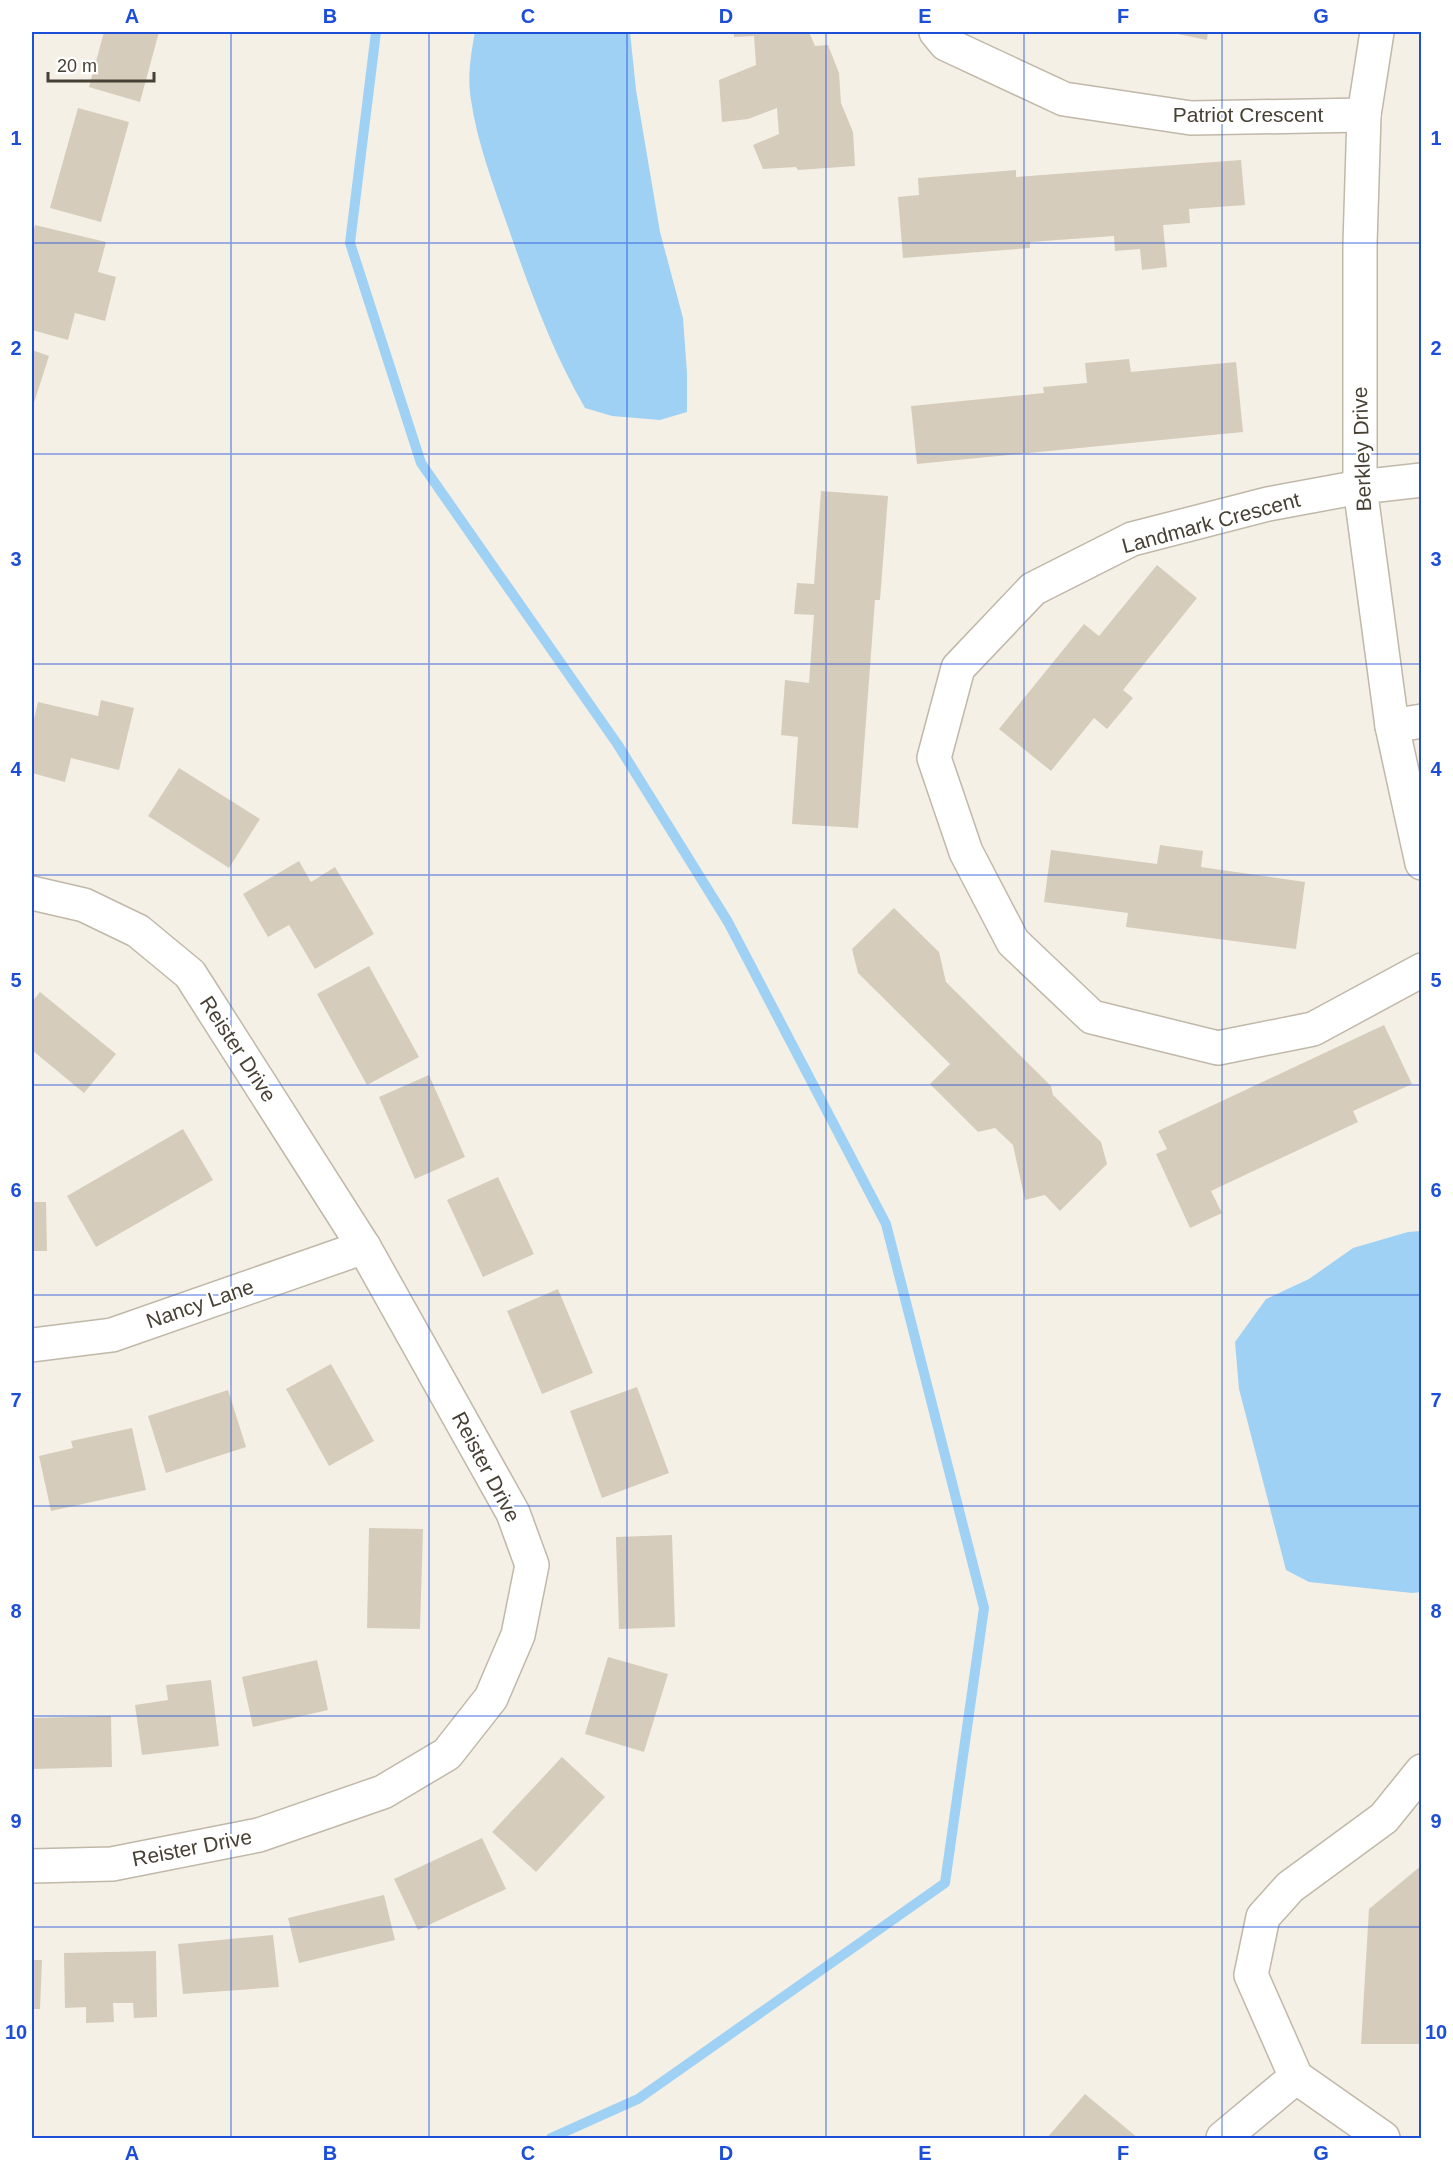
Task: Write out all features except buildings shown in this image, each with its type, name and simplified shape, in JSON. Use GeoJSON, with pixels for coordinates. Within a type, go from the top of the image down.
{"type":"FeatureCollection","features":[{"type":"Feature","properties":{"kind":"street","name":"Patriot Crescent"},"geometry":{"type":"LineString","coordinates":[[936,32],[946,44],[1064,99],[1191,118],[1364,115]]}},
{"type":"Feature","properties":{"kind":"street","name":"Berkley Drive"},"geometry":{"type":"LineString","coordinates":[[1377,32],[1364,115],[1360,244],[1360,488],[1407,724],[1422,863]]}},
{"type":"Feature","properties":{"kind":"street","name":"Landmark Crescent"},"geometry":{"type":"LineString","coordinates":[[1422,480],[1268,504],[1132,539],[1033,589],[958,668],[934,758],[966,852],[1013,942],[1092,1017],[1218,1048],[1313,1029],[1422,970]]}},
{"type":"Feature","properties":{"kind":"street","name":"Reister Drive"},"geometry":{"type":"LineString","coordinates":[[32,893],[84,905],[138,931],[190,974],[364,1247],[513,1513],[532,1565],[518,1635],[491,1698],[447,1754],[383,1792],[259,1835],[112,1864],[32,1866]]}},
{"type":"Feature","properties":{"kind":"street","name":"Nancy Lane"},"geometry":{"type":"LineString","coordinates":[[32,1345],[112,1335],[364,1247]]}},
{"type":"Feature","properties":{"kind":"street"},"geometry":{"type":"LineString","coordinates":[[1383,2139],[1296,2077],[1251,1975],[1263,1917],[1290,1887],[1384,1818],[1422,1771]]}},
{"type":"Feature","properties":{"kind":"street"},"geometry":{"type":"LineString","coordinates":[[1223,2139],[1296,2077]]}},
{"type":"Feature","properties":{"kind":"water"},"geometry":{"type":"Polygon","coordinates":[[[475,32],[630,32],[636,90],[660,232],[683,318],[687,412],[660,420],[612,416],[585,408],[542,320],[516,251],[482,148],[469,83],[475,32]]]}},
{"type":"Feature","properties":{"kind":"water"},"geometry":{"type":"Polygon","coordinates":[[[1421,1231],[1421,1592],[1309,1582],[1286,1570],[1239,1389],[1235,1342],[1266,1299],[1309,1279],[1353,1248],[1408,1232],[1421,1231]]]}},
{"type":"Feature","properties":{"kind":"waterway"},"geometry":{"type":"LineString","coordinates":[[376,32],[350,243],[421,463],[618,745],[728,922],[886,1224],[984,1608],[945,1883],[638,2099],[551,2138]]}}]}
